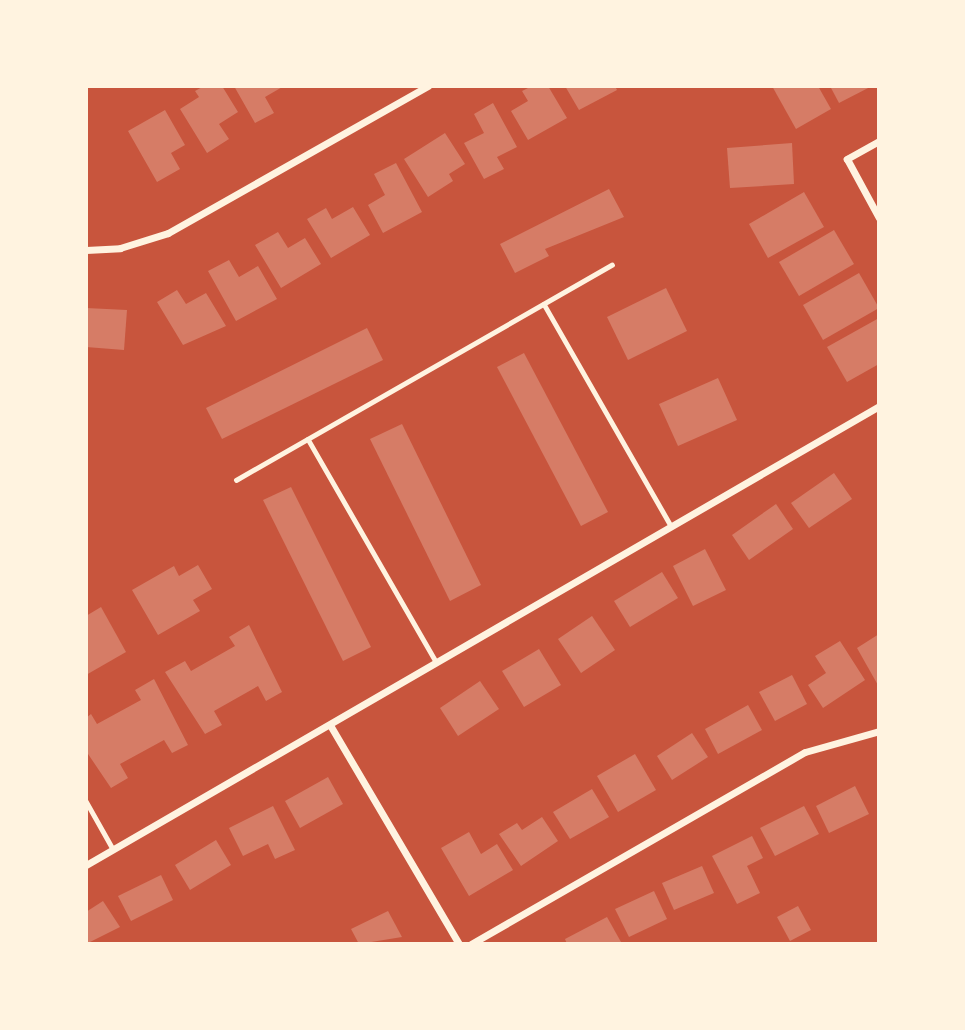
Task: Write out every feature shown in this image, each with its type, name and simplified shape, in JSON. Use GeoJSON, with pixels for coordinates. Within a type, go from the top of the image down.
{"type":"FeatureCollection","features":[{"type":"Feature","properties":{"kind":"street"},"geometry":{"type":"LineString","coordinates":[[86,250],[168,233],[428,86]]}},
{"type":"Feature","properties":{"kind":"street"},"geometry":{"type":"LineString","coordinates":[[879,141],[847,159],[879,218]]}},
{"type":"Feature","properties":{"kind":"street"},"geometry":{"type":"LineString","coordinates":[[86,865],[879,406]]}},
{"type":"Feature","properties":{"kind":"street"},"geometry":{"type":"LineString","coordinates":[[330,725],[459,944]]}},
{"type":"Feature","properties":{"kind":"street"},"geometry":{"type":"LineString","coordinates":[[471,944],[805,752],[879,732]]}},
{"type":"Feature","properties":{"kind":"lane"},"geometry":{"type":"LineString","coordinates":[[236,480],[612,265]]}},
{"type":"Feature","properties":{"kind":"lane"},"geometry":{"type":"LineString","coordinates":[[544,304],[671,526]]}},
{"type":"Feature","properties":{"kind":"lane"},"geometry":{"type":"LineString","coordinates":[[308,439],[436,662]]}},
{"type":"Feature","properties":{"kind":"lane"},"geometry":{"type":"LineString","coordinates":[[86,801],[113,849]]}},
{"type":"Feature","properties":{"kind":"building"},"geometry":{"type":"Polygon","coordinates":[[[204,86],[222,86],[238,112],[219,124],[229,139],[207,153],[180,109],[199,97],[195,91],[204,86]]]}},
{"type":"Feature","properties":{"kind":"building"},"geometry":{"type":"Polygon","coordinates":[[[234,86],[284,86],[265,97],[274,113],[255,123],[234,86]]]}},
{"type":"Feature","properties":{"kind":"building"},"geometry":{"type":"Polygon","coordinates":[[[532,86],[548,86],[567,118],[528,140],[511,111],[528,101],[522,91],[532,86]]]}},
{"type":"Feature","properties":{"kind":"building"},"geometry":{"type":"Polygon","coordinates":[[[565,86],[615,86],[617,90],[579,110],[565,86]]]}},
{"type":"Feature","properties":{"kind":"building"},"geometry":{"type":"Polygon","coordinates":[[[772,86],[818,86],[831,109],[796,129],[772,86]]]}},
{"type":"Feature","properties":{"kind":"building"},"geometry":{"type":"Polygon","coordinates":[[[830,86],[872,86],[839,103],[830,86]]]}},
{"type":"Feature","properties":{"kind":"building"},"geometry":{"type":"Polygon","coordinates":[[[493,103],[517,147],[497,157],[504,169],[484,179],[464,143],[484,133],[474,114],[493,103]]]}},
{"type":"Feature","properties":{"kind":"building"},"geometry":{"type":"Polygon","coordinates":[[[165,110],[185,145],[171,153],[180,169],[157,182],[128,131],[165,110]]]}},
{"type":"Feature","properties":{"kind":"building"},"geometry":{"type":"Polygon","coordinates":[[[445,133],[465,164],[449,174],[453,181],[428,197],[404,159],[445,133]]]}},
{"type":"Feature","properties":{"kind":"building"},"geometry":{"type":"Polygon","coordinates":[[[792,143],[794,184],[730,188],[727,148],[792,143]]]}},
{"type":"Feature","properties":{"kind":"building"},"geometry":{"type":"Polygon","coordinates":[[[396,163],[422,212],[383,233],[368,205],[385,195],[374,174],[396,163]]]}},
{"type":"Feature","properties":{"kind":"building"},"geometry":{"type":"Polygon","coordinates":[[[609,189],[624,217],[545,249],[549,256],[515,273],[500,244],[609,189]]]}},
{"type":"Feature","properties":{"kind":"building"},"geometry":{"type":"Polygon","coordinates":[[[804,192],[824,227],[768,258],[749,224],[804,192]]]}},
{"type":"Feature","properties":{"kind":"building"},"geometry":{"type":"Polygon","coordinates":[[[353,207],[370,235],[331,258],[307,219],[326,208],[332,219],[353,207]]]}},
{"type":"Feature","properties":{"kind":"building"},"geometry":{"type":"Polygon","coordinates":[[[834,230],[854,264],[799,296],[779,262],[834,230]]]}},
{"type":"Feature","properties":{"kind":"building"},"geometry":{"type":"Polygon","coordinates":[[[278,232],[288,248],[305,238],[321,264],[281,288],[255,245],[278,232]]]}},
{"type":"Feature","properties":{"kind":"building"},"geometry":{"type":"Polygon","coordinates":[[[229,260],[239,277],[258,266],[277,299],[236,321],[208,271],[229,260]]]}},
{"type":"Feature","properties":{"kind":"building"},"geometry":{"type":"Polygon","coordinates":[[[859,273],[879,308],[823,340],[803,305],[859,273]]]}},
{"type":"Feature","properties":{"kind":"building"},"geometry":{"type":"Polygon","coordinates":[[[666,288],[687,331],[628,360],[607,317],[666,288]]]}},
{"type":"Feature","properties":{"kind":"building"},"geometry":{"type":"Polygon","coordinates":[[[177,290],[186,304],[206,293],[226,326],[183,345],[157,302],[177,290]]]}},
{"type":"Feature","properties":{"kind":"building"},"geometry":{"type":"Polygon","coordinates":[[[86,308],[127,310],[124,350],[86,347],[86,308]]]}},
{"type":"Feature","properties":{"kind":"building"},"geometry":{"type":"Polygon","coordinates":[[[879,318],[879,364],[847,382],[827,347],[879,318]]]}},
{"type":"Feature","properties":{"kind":"building"},"geometry":{"type":"Polygon","coordinates":[[[367,328],[383,360],[222,439],[206,408],[367,328]]]}},
{"type":"Feature","properties":{"kind":"building"},"geometry":{"type":"Polygon","coordinates":[[[524,353],[608,512],[581,526],[497,367],[524,353]]]}},
{"type":"Feature","properties":{"kind":"building"},"geometry":{"type":"Polygon","coordinates":[[[718,378],[737,420],[678,446],[659,404],[718,378]]]}},
{"type":"Feature","properties":{"kind":"building"},"geometry":{"type":"Polygon","coordinates":[[[402,424],[481,585],[450,601],[370,439],[402,424]]]}},
{"type":"Feature","properties":{"kind":"building"},"geometry":{"type":"Polygon","coordinates":[[[834,473],[852,499],[809,528],[791,503],[834,473]]]}},
{"type":"Feature","properties":{"kind":"building"},"geometry":{"type":"Polygon","coordinates":[[[291,487],[371,647],[343,661],[263,500],[291,487]]]}},
{"type":"Feature","properties":{"kind":"building"},"geometry":{"type":"Polygon","coordinates":[[[776,504],[793,529],[749,560],[732,535],[776,504]]]}},
{"type":"Feature","properties":{"kind":"building"},"geometry":{"type":"Polygon","coordinates":[[[705,549],[726,590],[693,606],[673,566],[705,549]]]}},
{"type":"Feature","properties":{"kind":"building"},"geometry":{"type":"Polygon","coordinates":[[[198,565],[212,589],[193,600],[200,611],[158,635],[132,590],[174,566],[179,576],[198,565]]]}},
{"type":"Feature","properties":{"kind":"building"},"geometry":{"type":"Polygon","coordinates":[[[662,572],[678,598],[630,627],[614,601],[662,572]]]}},
{"type":"Feature","properties":{"kind":"building"},"geometry":{"type":"Polygon","coordinates":[[[101,607],[126,652],[86,675],[86,616],[101,607]]]}},
{"type":"Feature","properties":{"kind":"building"},"geometry":{"type":"Polygon","coordinates":[[[592,616],[615,650],[581,673],[558,639],[592,616]]]}},
{"type":"Feature","properties":{"kind":"building"},"geometry":{"type":"Polygon","coordinates":[[[249,625],[282,692],[266,701],[258,686],[214,711],[222,725],[205,734],[165,672],[185,661],[191,671],[235,646],[229,637],[249,625]]]}},
{"type":"Feature","properties":{"kind":"building"},"geometry":{"type":"Polygon","coordinates":[[[879,634],[879,687],[857,648],[879,634]]]}},
{"type":"Feature","properties":{"kind":"building"},"geometry":{"type":"Polygon","coordinates":[[[840,641],[865,680],[823,708],[808,685],[826,673],[815,656],[840,641]]]}},
{"type":"Feature","properties":{"kind":"building"},"geometry":{"type":"Polygon","coordinates":[[[539,649],[561,685],[524,707],[502,671],[539,649]]]}},
{"type":"Feature","properties":{"kind":"building"},"geometry":{"type":"Polygon","coordinates":[[[792,675],[807,704],[775,721],[759,692],[792,675]]]}},
{"type":"Feature","properties":{"kind":"building"},"geometry":{"type":"Polygon","coordinates":[[[154,679],[188,745],[172,753],[164,740],[120,764],[128,778],[111,788],[86,751],[86,718],[91,714],[97,724],[141,700],[135,690],[154,679]]]}},
{"type":"Feature","properties":{"kind":"building"},"geometry":{"type":"Polygon","coordinates":[[[480,681],[499,709],[458,736],[440,708],[480,681]]]}},
{"type":"Feature","properties":{"kind":"building"},"geometry":{"type":"Polygon","coordinates":[[[748,705],[762,730],[718,754],[705,729],[748,705]]]}},
{"type":"Feature","properties":{"kind":"building"},"geometry":{"type":"Polygon","coordinates":[[[692,733],[708,757],[672,780],[657,756],[692,733]]]}},
{"type":"Feature","properties":{"kind":"building"},"geometry":{"type":"Polygon","coordinates":[[[635,754],[656,790],[618,812],[597,776],[635,754]]]}},
{"type":"Feature","properties":{"kind":"building"},"geometry":{"type":"Polygon","coordinates":[[[328,777],[343,804],[300,828],[285,801],[328,777]]]}},
{"type":"Feature","properties":{"kind":"building"},"geometry":{"type":"Polygon","coordinates":[[[855,786],[869,814],[829,833],[816,806],[855,786]]]}},
{"type":"Feature","properties":{"kind":"building"},"geometry":{"type":"Polygon","coordinates":[[[592,789],[609,817],[570,839],[553,812],[592,789]]]}},
{"type":"Feature","properties":{"kind":"building"},"geometry":{"type":"Polygon","coordinates":[[[273,806],[295,850],[275,859],[268,844],[243,856],[229,828],[273,806]]]}},
{"type":"Feature","properties":{"kind":"building"},"geometry":{"type":"Polygon","coordinates":[[[804,806],[819,834],[775,856],[760,828],[804,806]]]}},
{"type":"Feature","properties":{"kind":"building"},"geometry":{"type":"Polygon","coordinates":[[[542,817],[558,841],[521,866],[499,834],[517,823],[522,830],[542,817]]]}},
{"type":"Feature","properties":{"kind":"building"},"geometry":{"type":"Polygon","coordinates":[[[469,832],[481,854],[497,844],[513,870],[469,896],[441,848],[469,832]]]}},
{"type":"Feature","properties":{"kind":"building"},"geometry":{"type":"Polygon","coordinates":[[[752,836],[763,858],[747,866],[760,893],[737,904],[712,856],[752,836]]]}},
{"type":"Feature","properties":{"kind":"building"},"geometry":{"type":"Polygon","coordinates":[[[216,840],[231,865],[190,890],[175,865],[216,840]]]}},
{"type":"Feature","properties":{"kind":"building"},"geometry":{"type":"Polygon","coordinates":[[[702,866],[714,893],[674,910],[662,883],[702,866]]]}},
{"type":"Feature","properties":{"kind":"building"},"geometry":{"type":"Polygon","coordinates":[[[161,875],[173,900],[131,921],[118,896],[161,875]]]}},
{"type":"Feature","properties":{"kind":"building"},"geometry":{"type":"Polygon","coordinates":[[[654,891],[667,919],[629,937],[615,909],[654,891]]]}},
{"type":"Feature","properties":{"kind":"building"},"geometry":{"type":"Polygon","coordinates":[[[103,901],[120,927],[86,944],[86,912],[103,901]]]}},
{"type":"Feature","properties":{"kind":"building"},"geometry":{"type":"Polygon","coordinates":[[[798,906],[811,930],[790,941],[777,917],[798,906]]]}},
{"type":"Feature","properties":{"kind":"building"},"geometry":{"type":"Polygon","coordinates":[[[388,911],[402,937],[359,944],[351,929],[388,911]]]}},
{"type":"Feature","properties":{"kind":"building"},"geometry":{"type":"Polygon","coordinates":[[[607,917],[621,942],[567,944],[565,939],[607,917]]]}}]}
